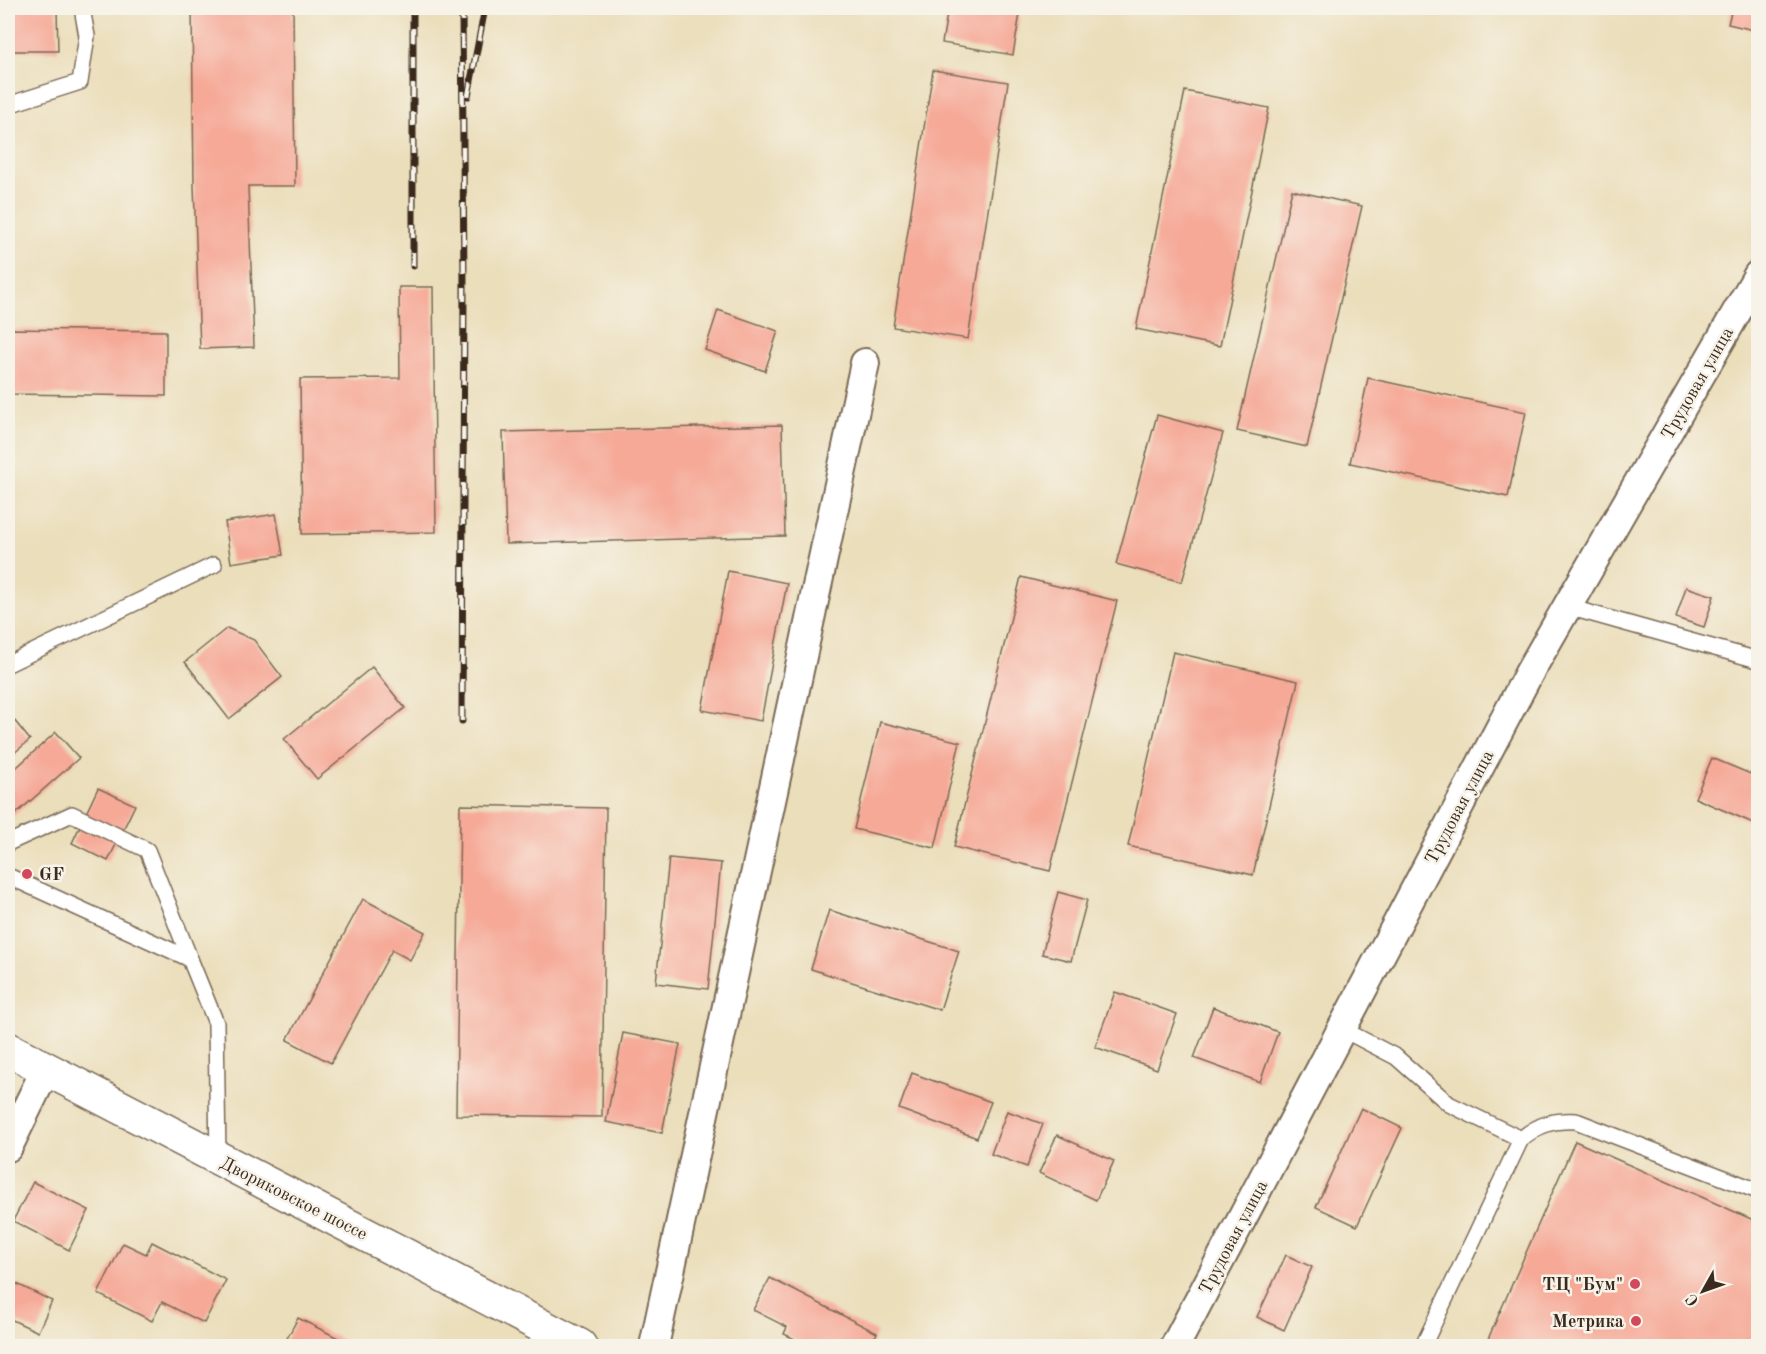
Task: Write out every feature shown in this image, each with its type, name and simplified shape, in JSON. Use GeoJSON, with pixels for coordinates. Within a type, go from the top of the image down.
{"type":"FeatureCollection","features":[{"type":"Feature","properties":{"kind":"main road","name":"Двориковское шоссе"},"geometry":{"type":"LineString","coordinates":[[8,1049],[580,1347]]}},
{"type":"Feature","properties":{"kind":"street","name":"Трудовая улица"},"geometry":{"type":"LineString","coordinates":[[1175,1347],[1524,684],[1758,275]]}},
{"type":"Feature","properties":{"kind":"street"},"geometry":{"type":"LineString","coordinates":[[654,1347],[865,363]]}},
{"type":"Feature","properties":{"kind":"street"},"geometry":{"type":"LineString","coordinates":[[8,1147],[46,1069]]}},
{"type":"Feature","properties":{"kind":"lane"},"geometry":{"type":"LineString","coordinates":[[8,105],[80,82],[87,36],[82,8]]}},
{"type":"Feature","properties":{"kind":"lane"},"geometry":{"type":"LineString","coordinates":[[8,664],[214,565]]}},
{"type":"Feature","properties":{"kind":"lane"},"geometry":{"type":"LineString","coordinates":[[1568,607],[1758,660]]}},
{"type":"Feature","properties":{"kind":"lane"},"geometry":{"type":"LineString","coordinates":[[8,843],[72,814],[147,850],[216,1023],[218,1158]]}},
{"type":"Feature","properties":{"kind":"lane"},"geometry":{"type":"LineString","coordinates":[[8,876],[190,959]]}},
{"type":"Feature","properties":{"kind":"lane"},"geometry":{"type":"LineString","coordinates":[[1342,1029],[1395,1057],[1449,1104],[1521,1139]]}},
{"type":"Feature","properties":{"kind":"lane"},"geometry":{"type":"LineString","coordinates":[[1423,1347],[1521,1139],[1531,1130],[1545,1123],[1576,1121],[1758,1191]]}},
{"type":"Feature","properties":{"kind":"building"},"geometry":{"type":"Polygon","coordinates":[[[8,8],[57,8],[58,51],[8,51],[8,8]]]}},
{"type":"Feature","properties":{"kind":"building"},"geometry":{"type":"Polygon","coordinates":[[[192,8],[293,8],[295,186],[248,186],[254,347],[200,349],[194,186],[192,8]]]}},
{"type":"Feature","properties":{"kind":"building"},"geometry":{"type":"Polygon","coordinates":[[[948,8],[1021,8],[1013,55],[942,43],[948,8]]]}},
{"type":"Feature","properties":{"kind":"building"},"geometry":{"type":"Polygon","coordinates":[[[1732,8],[1758,8],[1758,31],[1728,24],[1732,8]]]}},
{"type":"Feature","properties":{"kind":"building"},"geometry":{"type":"Polygon","coordinates":[[[933,70],[1008,82],[968,339],[893,327],[933,70]]]}},
{"type":"Feature","properties":{"kind":"building"},"geometry":{"type":"Polygon","coordinates":[[[1185,91],[1269,108],[1220,346],[1136,329],[1185,91]]]}},
{"type":"Feature","properties":{"kind":"building"},"geometry":{"type":"Polygon","coordinates":[[[1292,190],[1362,206],[1307,447],[1237,431],[1292,190]]]}},
{"type":"Feature","properties":{"kind":"building"},"geometry":{"type":"Polygon","coordinates":[[[399,287],[433,287],[436,532],[302,534],[300,379],[400,378],[399,287]]]}},
{"type":"Feature","properties":{"kind":"building"},"geometry":{"type":"Polygon","coordinates":[[[718,310],[778,331],[765,371],[705,350],[718,310]]]}},
{"type":"Feature","properties":{"kind":"building"},"geometry":{"type":"Polygon","coordinates":[[[8,329],[166,331],[166,396],[8,394],[8,329]]]}},
{"type":"Feature","properties":{"kind":"building"},"geometry":{"type":"Polygon","coordinates":[[[1368,378],[1526,412],[1508,497],[1350,463],[1368,378]]]}},
{"type":"Feature","properties":{"kind":"building"},"geometry":{"type":"Polygon","coordinates":[[[1157,415],[1223,433],[1182,582],[1116,564],[1157,415]]]}},
{"type":"Feature","properties":{"kind":"building"},"geometry":{"type":"Polygon","coordinates":[[[782,425],[785,536],[506,544],[503,432],[782,425]]]}},
{"type":"Feature","properties":{"kind":"building"},"geometry":{"type":"Polygon","coordinates":[[[276,514],[283,555],[231,563],[225,522],[276,514]]]}},
{"type":"Feature","properties":{"kind":"building"},"geometry":{"type":"Polygon","coordinates":[[[728,571],[787,583],[761,721],[702,710],[728,571]]]}},
{"type":"Feature","properties":{"kind":"building"},"geometry":{"type":"Polygon","coordinates":[[[1021,577],[1117,601],[1050,871],[954,847],[1021,577]]]}},
{"type":"Feature","properties":{"kind":"building"},"geometry":{"type":"Polygon","coordinates":[[[1686,587],[1714,596],[1704,627],[1676,618],[1686,587]]]}},
{"type":"Feature","properties":{"kind":"building"},"geometry":{"type":"Polygon","coordinates":[[[227,628],[254,640],[282,677],[229,719],[185,662],[227,628]]]}},
{"type":"Feature","properties":{"kind":"building"},"geometry":{"type":"Polygon","coordinates":[[[1173,652],[1298,681],[1253,875],[1128,846],[1173,652]]]}},
{"type":"Feature","properties":{"kind":"building"},"geometry":{"type":"Polygon","coordinates":[[[372,667],[405,708],[317,779],[284,739],[372,667]]]}},
{"type":"Feature","properties":{"kind":"building"},"geometry":{"type":"Polygon","coordinates":[[[10,715],[30,740],[8,758],[8,717],[10,715]]]}},
{"type":"Feature","properties":{"kind":"building"},"geometry":{"type":"Polygon","coordinates":[[[880,722],[960,742],[935,848],[854,829],[880,722]]]}},
{"type":"Feature","properties":{"kind":"building"},"geometry":{"type":"Polygon","coordinates":[[[56,732],[79,758],[10,819],[8,816],[8,775],[56,732]]]}},
{"type":"Feature","properties":{"kind":"building"},"geometry":{"type":"Polygon","coordinates":[[[1712,758],[1758,777],[1758,825],[1695,798],[1712,758]]]}},
{"type":"Feature","properties":{"kind":"building"},"geometry":{"type":"Polygon","coordinates":[[[98,788],[135,805],[108,861],[72,843],[98,788]]]}},
{"type":"Feature","properties":{"kind":"building"},"geometry":{"type":"Polygon","coordinates":[[[460,805],[606,808],[602,1117],[456,1115],[460,805]]]}},
{"type":"Feature","properties":{"kind":"building"},"geometry":{"type":"Polygon","coordinates":[[[669,858],[721,863],[708,989],[656,983],[669,858]]]}},
{"type":"Feature","properties":{"kind":"building"},"geometry":{"type":"Polygon","coordinates":[[[1058,892],[1087,900],[1071,961],[1042,954],[1058,892]]]}},
{"type":"Feature","properties":{"kind":"building"},"geometry":{"type":"Polygon","coordinates":[[[363,899],[425,932],[410,960],[392,950],[331,1063],[287,1040],[363,899]]]}},
{"type":"Feature","properties":{"kind":"building"},"geometry":{"type":"Polygon","coordinates":[[[829,910],[959,951],[940,1010],[811,969],[829,910]]]}},
{"type":"Feature","properties":{"kind":"building"},"geometry":{"type":"Polygon","coordinates":[[[1115,992],[1177,1014],[1157,1069],[1095,1047],[1115,992]]]}},
{"type":"Feature","properties":{"kind":"building"},"geometry":{"type":"Polygon","coordinates":[[[1213,1007],[1278,1032],[1260,1082],[1194,1058],[1213,1007]]]}},
{"type":"Feature","properties":{"kind":"building"},"geometry":{"type":"Polygon","coordinates":[[[623,1033],[680,1044],[662,1133],[606,1122],[623,1033]]]}},
{"type":"Feature","properties":{"kind":"building"},"geometry":{"type":"Polygon","coordinates":[[[912,1073],[991,1102],[977,1138],[899,1109],[912,1073]]]}},
{"type":"Feature","properties":{"kind":"building"},"geometry":{"type":"Polygon","coordinates":[[[1361,1108],[1402,1128],[1357,1226],[1316,1207],[1361,1108]]]}},
{"type":"Feature","properties":{"kind":"building"},"geometry":{"type":"Polygon","coordinates":[[[1007,1111],[1043,1124],[1027,1167],[991,1154],[1007,1111]]]}},
{"type":"Feature","properties":{"kind":"building"},"geometry":{"type":"Polygon","coordinates":[[[1057,1135],[1114,1161],[1096,1200],[1039,1173],[1057,1135]]]}},
{"type":"Feature","properties":{"kind":"building","name":"ТЦ \"Бум\""},"geometry":{"type":"Polygon","coordinates":[[[1575,1141],[1758,1222],[1758,1346],[1485,1346],[1575,1141]]]}},
{"type":"Feature","properties":{"kind":"building"},"geometry":{"type":"Polygon","coordinates":[[[33,1182],[89,1210],[69,1250],[13,1221],[33,1182]]]}},
{"type":"Feature","properties":{"kind":"building"},"geometry":{"type":"Polygon","coordinates":[[[152,1242],[226,1280],[204,1323],[162,1302],[152,1321],[98,1294],[123,1243],[146,1254],[152,1242]]]}},
{"type":"Feature","properties":{"kind":"building"},"geometry":{"type":"Polygon","coordinates":[[[1286,1255],[1312,1267],[1284,1330],[1257,1317],[1286,1255]]]}},
{"type":"Feature","properties":{"kind":"building"},"geometry":{"type":"Polygon","coordinates":[[[770,1278],[877,1333],[870,1346],[809,1346],[784,1334],[787,1327],[753,1310],[770,1278]]]}},
{"type":"Feature","properties":{"kind":"building"},"geometry":{"type":"Polygon","coordinates":[[[13,1282],[52,1301],[38,1332],[8,1318],[8,1294],[13,1282]]]}},
{"type":"Feature","properties":{"kind":"building"},"geometry":{"type":"Polygon","coordinates":[[[298,1318],[354,1346],[283,1346],[298,1318]]]}},
{"type":"Feature","properties":{"kind":"railway"},"geometry":{"type":"LineString","coordinates":[[413,8],[413,266]]}},
{"type":"Feature","properties":{"kind":"railway"},"geometry":{"type":"LineString","coordinates":[[462,8],[464,285],[462,721]]}},
{"type":"Feature","properties":{"kind":"railway"},"geometry":{"type":"LineString","coordinates":[[468,96],[485,8]]}},
{"type":"Feature","properties":{"kind":"place","name":"GF"},"geometry":{"type":"Point","coordinates":[27,874]}},
{"type":"Feature","properties":{"kind":"place","name":"ТЦ \"Бум\""},"geometry":{"type":"Point","coordinates":[1635,1284]}},
{"type":"Feature","properties":{"kind":"place","name":"Метрика"},"geometry":{"type":"Point","coordinates":[1636,1321]}}]}
